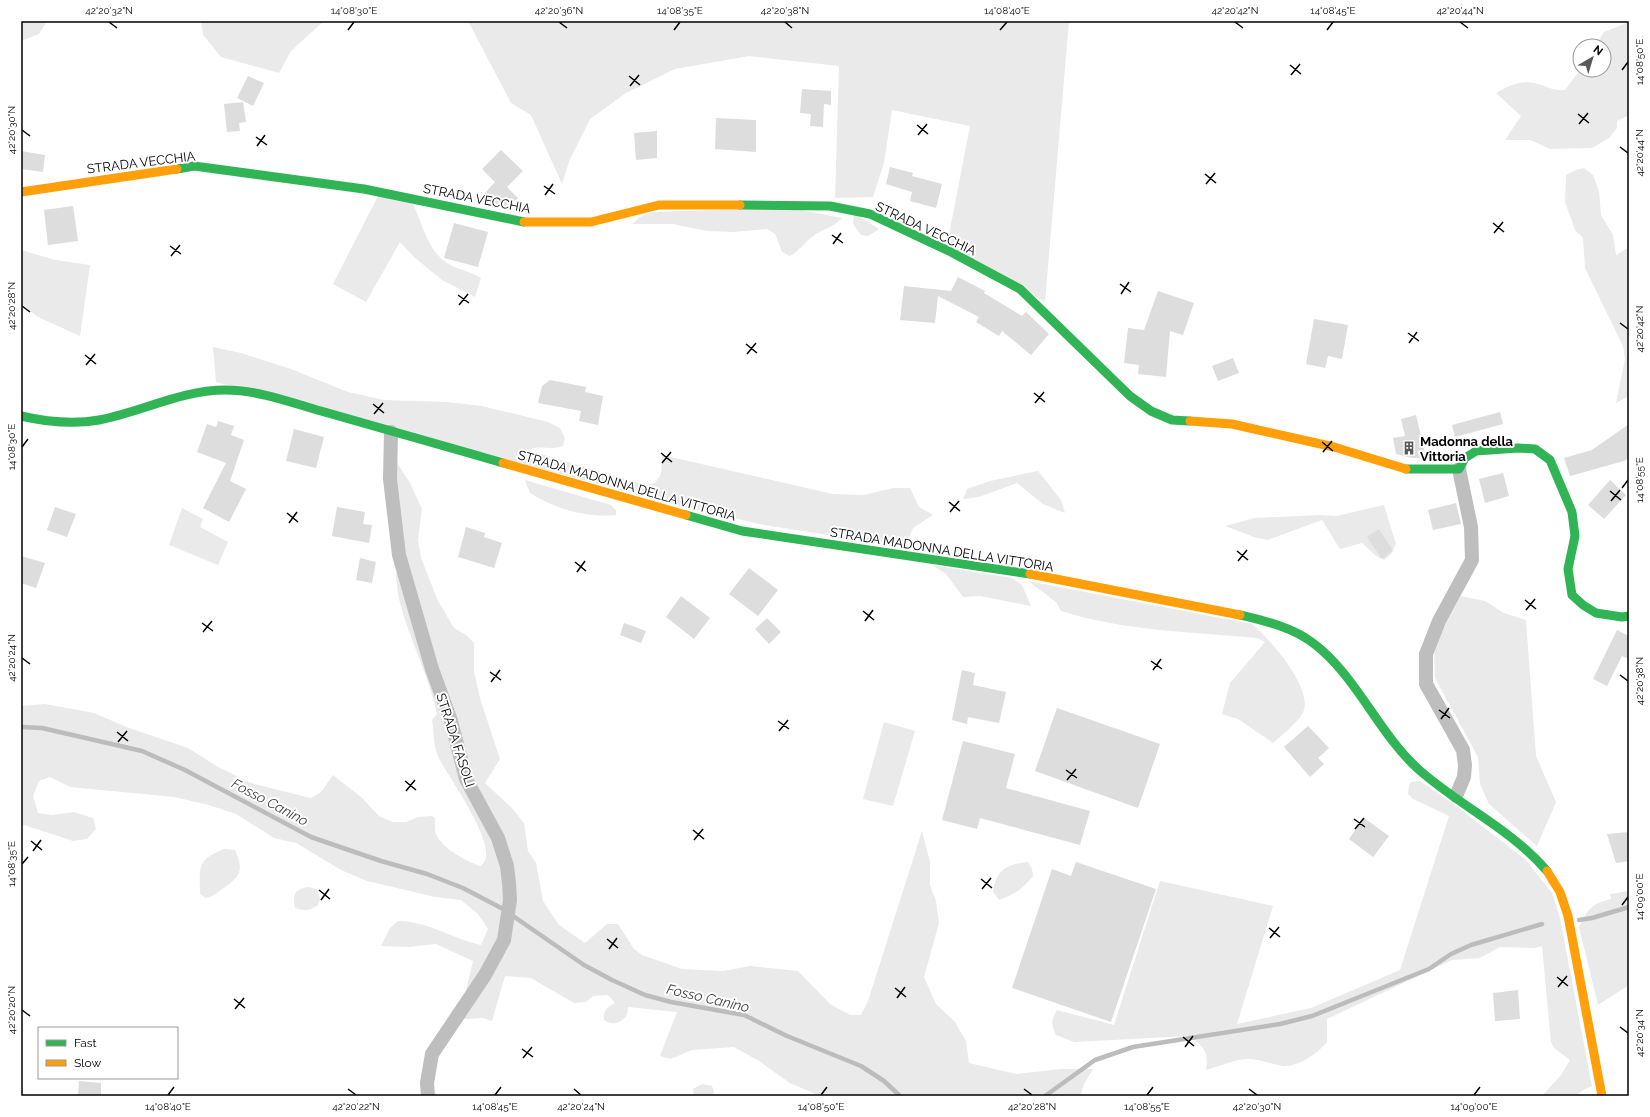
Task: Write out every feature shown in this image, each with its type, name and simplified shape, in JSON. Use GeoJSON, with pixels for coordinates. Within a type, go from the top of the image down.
{"type":"FeatureCollection","features":[{"type":"Feature","properties":{"kind":"street","name":"STRADA VECCHIA"},"geometry":{"type":"LineString","coordinates":[[21,192],[194,166],[364,189],[522,222],[591,222],[659,205],[830,206],[870,214],[951,252],[1020,289],[1130,396],[1151,411],[1172,420],[1232,424],[1334,447],[1410,470],[1459,469]]}},
{"type":"Feature","properties":{"kind":"street","name":"STRADA MADONNA DELLA VITTORIA"},"geometry":{"type":"LineString","coordinates":[[21,416],[56,424],[80,424],[115,417],[186,395],[218,390],[244,392],[285,401],[742,531],[804,542],[1035,576],[1152,598],[1282,627],[1307,639],[1320,649],[1333,663],[1412,763],[1435,782],[1497,825],[1532,854],[1549,872],[1560,890],[1574,944],[1602,1096]]}},
{"type":"Feature","properties":{"kind":"street","name":"STRADA FASOLI"},"geometry":{"type":"LineString","coordinates":[[391,432],[390,479],[399,555],[432,669],[451,721],[466,779],[498,838],[505,859],[510,900],[504,940],[481,981],[432,1054],[427,1083],[428,1096]]}},
{"type":"Feature","properties":{"kind":"street"},"geometry":{"type":"LineString","coordinates":[[1456,796],[1464,777],[1465,765],[1463,750],[1426,684],[1426,654],[1439,621],[1472,560],[1471,527],[1459,469],[1465,458],[1476,451],[1518,448],[1535,449],[1550,460],[1572,512],[1575,536],[1568,569],[1572,595],[1596,614],[1622,617],[1629,616]]}},
{"type":"Feature","properties":{"kind":"shaded area"},"geometry":{"type":"Polygon","coordinates":[[[21,21],[47,21],[39,34],[21,41],[21,21]]]}},
{"type":"Feature","properties":{"kind":"shaded area"},"geometry":{"type":"Polygon","coordinates":[[[201,21],[324,21],[291,51],[279,73],[221,57],[203,35],[201,21]]]}},
{"type":"Feature","properties":{"kind":"shaded area"},"geometry":{"type":"Polygon","coordinates":[[[468,21],[1069,21],[1045,302],[947,245],[970,126],[892,110],[884,163],[873,197],[835,198],[839,66],[749,56],[675,69],[626,93],[590,119],[570,159],[562,184],[531,115],[511,103],[468,21]]]}},
{"type":"Feature","properties":{"kind":"shaded area"},"geometry":{"type":"Polygon","coordinates":[[[1629,22],[1629,115],[1617,121],[1617,128],[1609,138],[1592,148],[1550,149],[1530,140],[1505,140],[1521,116],[1496,93],[1511,85],[1527,82],[1554,89],[1565,90],[1574,78],[1612,78],[1612,38],[1600,38],[1604,32],[1629,22]]]}},
{"type":"Feature","properties":{"kind":"shaded area"},"geometry":{"type":"Polygon","coordinates":[[[1584,168],[1593,175],[1599,191],[1601,215],[1613,235],[1616,255],[1629,247],[1629,396],[1616,403],[1625,359],[1623,346],[1585,268],[1583,238],[1575,230],[1565,202],[1566,175],[1584,168]]]}},
{"type":"Feature","properties":{"kind":"shaded area"},"geometry":{"type":"Polygon","coordinates":[[[379,194],[413,204],[430,244],[440,258],[451,265],[481,278],[475,297],[442,280],[413,256],[400,242],[366,302],[333,284],[379,194]]]}},
{"type":"Feature","properties":{"kind":"shaded area"},"geometry":{"type":"Polygon","coordinates":[[[791,208],[842,218],[835,224],[809,239],[790,256],[782,252],[775,234],[767,229],[733,232],[707,231],[673,224],[632,224],[640,217],[652,212],[791,208]]]}},
{"type":"Feature","properties":{"kind":"shaded area"},"geometry":{"type":"Polygon","coordinates":[[[854,213],[879,229],[868,236],[861,235],[853,224],[854,213]]]}},
{"type":"Feature","properties":{"kind":"shaded area"},"geometry":{"type":"Polygon","coordinates":[[[21,250],[56,260],[90,265],[80,336],[38,317],[21,304],[21,250]]]}},
{"type":"Feature","properties":{"kind":"shaded area"},"geometry":{"type":"Polygon","coordinates":[[[213,347],[241,353],[291,369],[348,392],[384,400],[447,402],[482,406],[548,422],[560,428],[565,438],[563,446],[554,448],[532,448],[528,450],[645,485],[655,483],[661,474],[662,455],[833,494],[864,495],[893,488],[910,488],[919,507],[933,515],[913,528],[905,547],[764,525],[684,507],[216,382],[213,347]]]}},
{"type":"Feature","properties":{"kind":"shaded area"},"geometry":{"type":"Polygon","coordinates":[[[396,461],[410,483],[422,509],[418,540],[421,558],[438,601],[454,628],[466,635],[474,643],[474,672],[480,698],[500,759],[485,783],[512,808],[524,823],[528,851],[536,863],[543,901],[559,925],[585,943],[607,924],[618,924],[634,949],[642,955],[682,969],[723,971],[750,966],[798,971],[830,1004],[850,1015],[861,1015],[868,1001],[922,831],[930,862],[930,885],[936,901],[939,923],[924,977],[936,1004],[955,1022],[966,1041],[969,1063],[1016,1074],[1061,1069],[1093,1069],[1084,1084],[1080,1096],[820,1096],[790,1083],[759,1061],[734,1047],[692,1050],[671,1059],[660,1056],[677,1012],[628,1007],[628,1012],[624,1019],[617,1023],[608,1022],[604,1020],[605,1012],[615,1003],[608,995],[593,996],[586,1002],[574,1003],[531,978],[505,976],[492,1021],[483,1018],[450,1020],[466,991],[473,961],[436,944],[408,947],[381,946],[390,928],[398,921],[430,927],[481,945],[488,929],[478,914],[461,900],[435,897],[367,881],[341,870],[296,843],[274,838],[236,814],[209,805],[174,797],[70,787],[50,777],[39,781],[33,796],[38,813],[52,815],[74,812],[93,818],[96,829],[87,839],[73,841],[21,824],[21,706],[45,704],[94,713],[129,728],[188,748],[218,767],[251,783],[311,798],[321,792],[333,775],[361,797],[379,816],[393,822],[406,822],[418,817],[432,816],[435,818],[436,834],[444,845],[462,858],[480,866],[486,858],[485,846],[480,830],[436,752],[432,720],[437,714],[434,700],[399,599],[396,573],[407,574],[397,494],[396,461]]]}},
{"type":"Feature","properties":{"kind":"shaded area"},"geometry":{"type":"Polygon","coordinates":[[[1038,471],[1061,500],[1065,513],[1043,504],[1017,483],[979,497],[963,499],[967,489],[990,481],[1038,471]]]}},
{"type":"Feature","properties":{"kind":"shaded area"},"geometry":{"type":"Polygon","coordinates":[[[525,480],[611,505],[616,510],[616,515],[604,516],[582,514],[560,508],[530,493],[525,480]]]}},
{"type":"Feature","properties":{"kind":"shaded area"},"geometry":{"type":"Polygon","coordinates":[[[1384,505],[1396,544],[1391,554],[1384,560],[1376,556],[1362,543],[1340,549],[1322,520],[1268,540],[1254,537],[1225,526],[1255,518],[1320,515],[1336,516],[1384,505]]]}},
{"type":"Feature","properties":{"kind":"shaded area"},"geometry":{"type":"Polygon","coordinates":[[[182,508],[203,519],[200,527],[228,542],[218,565],[169,545],[182,508]]]}},
{"type":"Feature","properties":{"kind":"shaded area"},"geometry":{"type":"Polygon","coordinates":[[[932,565],[1012,578],[1022,585],[1031,606],[980,596],[963,597],[946,574],[932,565]]]}},
{"type":"Feature","properties":{"kind":"shaded area"},"geometry":{"type":"Polygon","coordinates":[[[1028,581],[1252,624],[1269,640],[1295,676],[1305,700],[1304,710],[1290,728],[1273,743],[1238,719],[1222,714],[1230,683],[1265,642],[1257,638],[1158,630],[1085,618],[1061,611],[1056,602],[1028,581]]]}},
{"type":"Feature","properties":{"kind":"shaded area"},"geometry":{"type":"Polygon","coordinates":[[[1461,596],[1485,601],[1504,613],[1526,620],[1536,756],[1556,802],[1537,846],[1489,804],[1480,784],[1478,757],[1435,678],[1434,645],[1461,596]]]}},
{"type":"Feature","properties":{"kind":"shaded area"},"geometry":{"type":"Polygon","coordinates":[[[884,722],[915,731],[893,806],[863,799],[884,722]]]}},
{"type":"Feature","properties":{"kind":"shaded area"},"geometry":{"type":"Polygon","coordinates":[[[1420,781],[1452,803],[1526,860],[1552,893],[1560,918],[1592,1086],[1575,1096],[1542,1096],[1561,1075],[1570,1060],[1554,1048],[1551,1042],[1542,946],[1535,948],[1500,947],[1480,958],[1452,960],[1327,1019],[1327,1042],[1307,1059],[1294,1065],[1282,1066],[1246,1059],[1234,1061],[1206,1070],[1206,1054],[1199,1043],[1190,1036],[1074,1042],[1056,1035],[1052,1022],[1057,1010],[1114,1025],[1160,881],[1273,906],[1237,1024],[1311,1008],[1400,970],[1449,816],[1413,799],[1408,794],[1409,785],[1411,782],[1420,781]]]}},
{"type":"Feature","properties":{"kind":"shaded area"},"geometry":{"type":"Polygon","coordinates":[[[224,849],[235,850],[240,867],[238,875],[231,883],[216,894],[206,898],[200,894],[200,871],[204,861],[208,857],[224,849]]]}},
{"type":"Feature","properties":{"kind":"shaded area"},"geometry":{"type":"Polygon","coordinates":[[[1028,862],[1032,869],[1033,876],[1018,891],[999,900],[993,892],[994,884],[1000,873],[1014,864],[1028,862]]]}},
{"type":"Feature","properties":{"kind":"shaded area"},"geometry":{"type":"Polygon","coordinates":[[[309,887],[317,889],[320,899],[318,905],[307,910],[295,908],[294,896],[296,893],[300,889],[309,887]]]}},
{"type":"Feature","properties":{"kind":"shaded area"},"geometry":{"type":"Polygon","coordinates":[[[1629,891],[1629,985],[1598,1005],[1579,927],[1585,916],[1594,905],[1611,899],[1610,894],[1629,891]]]}},
{"type":"Feature","properties":{"kind":"shaded area"},"geometry":{"type":"Polygon","coordinates":[[[702,1084],[712,1086],[714,1092],[713,1096],[694,1096],[693,1089],[702,1084]]]}},
{"type":"Feature","properties":{"kind":"building"},"geometry":{"type":"Polygon","coordinates":[[[248,76],[264,83],[253,106],[237,98],[248,76]]]}},
{"type":"Feature","properties":{"kind":"building"},"geometry":{"type":"Polygon","coordinates":[[[802,89],[831,91],[831,105],[824,104],[823,127],[810,126],[811,114],[800,113],[802,89]]]}},
{"type":"Feature","properties":{"kind":"building"},"geometry":{"type":"Polygon","coordinates":[[[243,102],[246,122],[239,123],[240,131],[227,132],[224,104],[243,102]]]}},
{"type":"Feature","properties":{"kind":"building"},"geometry":{"type":"Polygon","coordinates":[[[716,118],[756,120],[756,152],[715,149],[716,118]]]}},
{"type":"Feature","properties":{"kind":"building"},"geometry":{"type":"Polygon","coordinates":[[[657,131],[657,158],[636,160],[634,133],[657,131]]]}},
{"type":"Feature","properties":{"kind":"building"},"geometry":{"type":"Polygon","coordinates":[[[501,150],[523,171],[507,187],[518,198],[508,207],[495,205],[484,194],[495,182],[482,169],[501,150]]]}},
{"type":"Feature","properties":{"kind":"building"},"geometry":{"type":"Polygon","coordinates":[[[21,151],[45,155],[43,172],[21,169],[21,151]]]}},
{"type":"Feature","properties":{"kind":"building"},"geometry":{"type":"Polygon","coordinates":[[[890,167],[913,173],[912,176],[942,184],[936,208],[910,201],[912,192],[886,184],[890,167]]]}},
{"type":"Feature","properties":{"kind":"building"},"geometry":{"type":"Polygon","coordinates":[[[73,206],[78,241],[48,245],[44,210],[73,206]]]}},
{"type":"Feature","properties":{"kind":"building"},"geometry":{"type":"Polygon","coordinates":[[[454,223],[488,232],[478,267],[444,258],[454,223]]]}},
{"type":"Feature","properties":{"kind":"building"},"geometry":{"type":"Polygon","coordinates":[[[958,277],[985,291],[984,293],[1022,316],[1026,312],[1049,334],[1031,355],[1002,331],[999,336],[976,322],[979,317],[938,296],[935,323],[900,320],[904,286],[951,291],[958,277]]]}},
{"type":"Feature","properties":{"kind":"building"},"geometry":{"type":"Polygon","coordinates":[[[1158,291],[1194,303],[1183,335],[1170,331],[1166,377],[1138,374],[1139,365],[1124,363],[1128,328],[1144,330],[1158,291]]]}},
{"type":"Feature","properties":{"kind":"building"},"geometry":{"type":"Polygon","coordinates":[[[1314,319],[1348,325],[1342,359],[1328,356],[1325,368],[1306,364],[1314,319]]]}},
{"type":"Feature","properties":{"kind":"building"},"geometry":{"type":"Polygon","coordinates":[[[1233,358],[1239,373],[1218,381],[1212,366],[1233,358]]]}},
{"type":"Feature","properties":{"kind":"building"},"geometry":{"type":"Polygon","coordinates":[[[550,380],[586,387],[585,392],[603,396],[598,425],[579,421],[581,411],[538,403],[542,386],[550,380]]]}},
{"type":"Feature","properties":{"kind":"building"},"geometry":{"type":"Polygon","coordinates":[[[1500,412],[1503,424],[1455,437],[1452,425],[1500,412]]]}},
{"type":"Feature","properties":{"kind":"building","name":"Madonna della Vittoria"},"geometry":{"type":"Polygon","coordinates":[[[1416,415],[1426,458],[1412,458],[1396,454],[1393,438],[1405,436],[1401,419],[1416,415]]]}},
{"type":"Feature","properties":{"kind":"building"},"geometry":{"type":"Polygon","coordinates":[[[218,421],[234,426],[231,435],[244,440],[230,481],[246,489],[229,522],[203,508],[226,463],[197,452],[207,424],[216,427],[218,421]]]}},
{"type":"Feature","properties":{"kind":"building"},"geometry":{"type":"Polygon","coordinates":[[[1629,424],[1629,458],[1624,461],[1570,476],[1564,458],[1592,450],[1629,424]]]}},
{"type":"Feature","properties":{"kind":"building"},"geometry":{"type":"Polygon","coordinates":[[[294,429],[324,437],[316,468],[286,461],[294,429]]]}},
{"type":"Feature","properties":{"kind":"building"},"geometry":{"type":"Polygon","coordinates":[[[1503,473],[1509,496],[1485,503],[1479,479],[1503,473]]]}},
{"type":"Feature","properties":{"kind":"building"},"geometry":{"type":"Polygon","coordinates":[[[1610,480],[1626,495],[1604,519],[1588,505],[1610,480]]]}},
{"type":"Feature","properties":{"kind":"building"},"geometry":{"type":"Polygon","coordinates":[[[1456,503],[1461,524],[1433,530],[1428,510],[1456,503]]]}},
{"type":"Feature","properties":{"kind":"building"},"geometry":{"type":"Polygon","coordinates":[[[55,507],[76,514],[67,537],[47,530],[55,507]]]}},
{"type":"Feature","properties":{"kind":"building"},"geometry":{"type":"Polygon","coordinates":[[[337,507],[365,512],[363,524],[372,525],[369,543],[332,536],[337,507]]]}},
{"type":"Feature","properties":{"kind":"building"},"geometry":{"type":"Polygon","coordinates":[[[466,527],[485,533],[484,537],[502,543],[494,568],[458,557],[466,527]]]}},
{"type":"Feature","properties":{"kind":"building"},"geometry":{"type":"Polygon","coordinates":[[[1379,529],[1393,551],[1382,559],[1367,537],[1379,529]]]}},
{"type":"Feature","properties":{"kind":"building"},"geometry":{"type":"Polygon","coordinates":[[[21,556],[45,563],[36,588],[21,583],[21,556]]]}},
{"type":"Feature","properties":{"kind":"building"},"geometry":{"type":"Polygon","coordinates":[[[360,558],[376,562],[372,583],[356,580],[360,558]]]}},
{"type":"Feature","properties":{"kind":"building"},"geometry":{"type":"Polygon","coordinates":[[[749,568],[778,590],[758,616],[729,594],[749,568]]]}},
{"type":"Feature","properties":{"kind":"building"},"geometry":{"type":"Polygon","coordinates":[[[681,596],[710,618],[694,639],[666,617],[681,596]]]}},
{"type":"Feature","properties":{"kind":"building"},"geometry":{"type":"Polygon","coordinates":[[[767,618],[781,632],[769,644],[755,629],[767,618]]]}},
{"type":"Feature","properties":{"kind":"building"},"geometry":{"type":"Polygon","coordinates":[[[624,623],[646,631],[641,643],[620,635],[624,623]]]}},
{"type":"Feature","properties":{"kind":"building"},"geometry":{"type":"Polygon","coordinates":[[[1617,630],[1629,636],[1629,659],[1622,656],[1607,686],[1593,679],[1617,630]]]}},
{"type":"Feature","properties":{"kind":"building"},"geometry":{"type":"Polygon","coordinates":[[[962,670],[975,673],[973,685],[1006,692],[999,723],[968,717],[967,724],[952,720],[962,670]]]}},
{"type":"Feature","properties":{"kind":"building"},"geometry":{"type":"Polygon","coordinates":[[[1057,708],[1160,744],[1138,808],[1035,771],[1057,708]]]}},
{"type":"Feature","properties":{"kind":"building"},"geometry":{"type":"Polygon","coordinates":[[[1308,726],[1329,748],[1318,758],[1324,764],[1310,777],[1284,747],[1308,726]]]}},
{"type":"Feature","properties":{"kind":"building"},"geometry":{"type":"Polygon","coordinates":[[[963,741],[1015,754],[1006,788],[1090,811],[1080,845],[980,818],[977,829],[942,820],[963,741]]]}},
{"type":"Feature","properties":{"kind":"building"},"geometry":{"type":"Polygon","coordinates":[[[1364,818],[1389,836],[1373,857],[1349,839],[1364,818]]]}},
{"type":"Feature","properties":{"kind":"building"},"geometry":{"type":"Polygon","coordinates":[[[1629,832],[1629,861],[1616,863],[1607,834],[1629,832]]]}},
{"type":"Feature","properties":{"kind":"building"},"geometry":{"type":"Polygon","coordinates":[[[1076,862],[1156,889],[1111,1022],[1012,988],[1052,869],[1071,876],[1076,862]]]}},
{"type":"Feature","properties":{"kind":"building"},"geometry":{"type":"Polygon","coordinates":[[[1518,990],[1520,1019],[1495,1021],[1493,993],[1518,990]]]}},
{"type":"Feature","properties":{"kind":"building"},"geometry":{"type":"Polygon","coordinates":[[[79,1081],[101,1083],[101,1096],[78,1096],[79,1081]]]}},
{"type":"Feature","properties":{"kind":"waterway","name":"Fosso Canino"},"geometry":{"type":"LineString","coordinates":[[21,727],[42,728],[142,751],[185,770],[311,837],[381,861],[427,874],[463,888],[505,910]]}},
{"type":"Feature","properties":{"kind":"waterway"},"geometry":{"type":"LineString","coordinates":[[1579,920],[1592,918],[1629,907]]}},
{"type":"Feature","properties":{"kind":"waterway","name":"Fosso Canino"},"geometry":{"type":"LineString","coordinates":[[513,916],[584,965],[612,980],[645,995],[671,1002],[744,1015],[787,1036],[861,1066],[884,1081],[900,1096]]}},
{"type":"Feature","properties":{"kind":"waterway"},"geometry":{"type":"LineString","coordinates":[[1045,1096],[1095,1060],[1133,1047],[1280,1024],[1312,1016],[1429,969],[1451,954],[1471,945],[1542,924]]}},
{"type":"Feature","properties":{"kind":"traffic: fast"},"geometry":{"type":"LineString","coordinates":[[177,169],[194,166],[364,189],[524,222]]}},
{"type":"Feature","properties":{"kind":"traffic: fast"},"geometry":{"type":"LineString","coordinates":[[740,205],[830,206],[870,214],[951,252],[1020,289],[1130,396],[1151,411],[1172,420],[1190,421]]}},
{"type":"Feature","properties":{"kind":"traffic: fast"},"geometry":{"type":"LineString","coordinates":[[21,416],[60,422],[89,422],[115,416],[177,397],[209,391],[225,390],[251,392],[277,398],[503,463]]}},
{"type":"Feature","properties":{"kind":"traffic: fast"},"geometry":{"type":"LineString","coordinates":[[1406,469],[1459,469],[1465,458],[1476,451],[1518,448],[1535,449],[1550,460],[1572,512],[1575,536],[1568,569],[1572,595],[1583,605],[1596,613],[1622,617],[1629,616]]}},
{"type":"Feature","properties":{"kind":"traffic: fast"},"geometry":{"type":"LineString","coordinates":[[686,515],[742,531],[1030,574]]}},
{"type":"Feature","properties":{"kind":"traffic: fast"},"geometry":{"type":"LineString","coordinates":[[1240,615],[1269,622],[1305,637],[1313,643],[1328,656],[1341,671],[1390,738],[1417,768],[1433,782],[1517,842],[1547,871]]}},
{"type":"Feature","properties":{"kind":"traffic: slow"},"geometry":{"type":"LineString","coordinates":[[21,192],[177,169]]}},
{"type":"Feature","properties":{"kind":"traffic: slow"},"geometry":{"type":"LineString","coordinates":[[524,222],[591,222],[659,205],[740,205]]}},
{"type":"Feature","properties":{"kind":"traffic: slow"},"geometry":{"type":"LineString","coordinates":[[1190,421],[1232,424],[1334,447],[1406,469]]}},
{"type":"Feature","properties":{"kind":"traffic: slow"},"geometry":{"type":"LineString","coordinates":[[503,463],[686,515]]}},
{"type":"Feature","properties":{"kind":"traffic: slow"},"geometry":{"type":"LineString","coordinates":[[1030,574],[1240,615]]}},
{"type":"Feature","properties":{"kind":"traffic: slow"},"geometry":{"type":"LineString","coordinates":[[1547,871],[1560,892],[1568,916],[1602,1096]]}},
{"type":"Feature","properties":{"kind":"place","name":"Madonna della Vittoria"},"geometry":{"type":"Point","coordinates":[1409,448]}}]}
